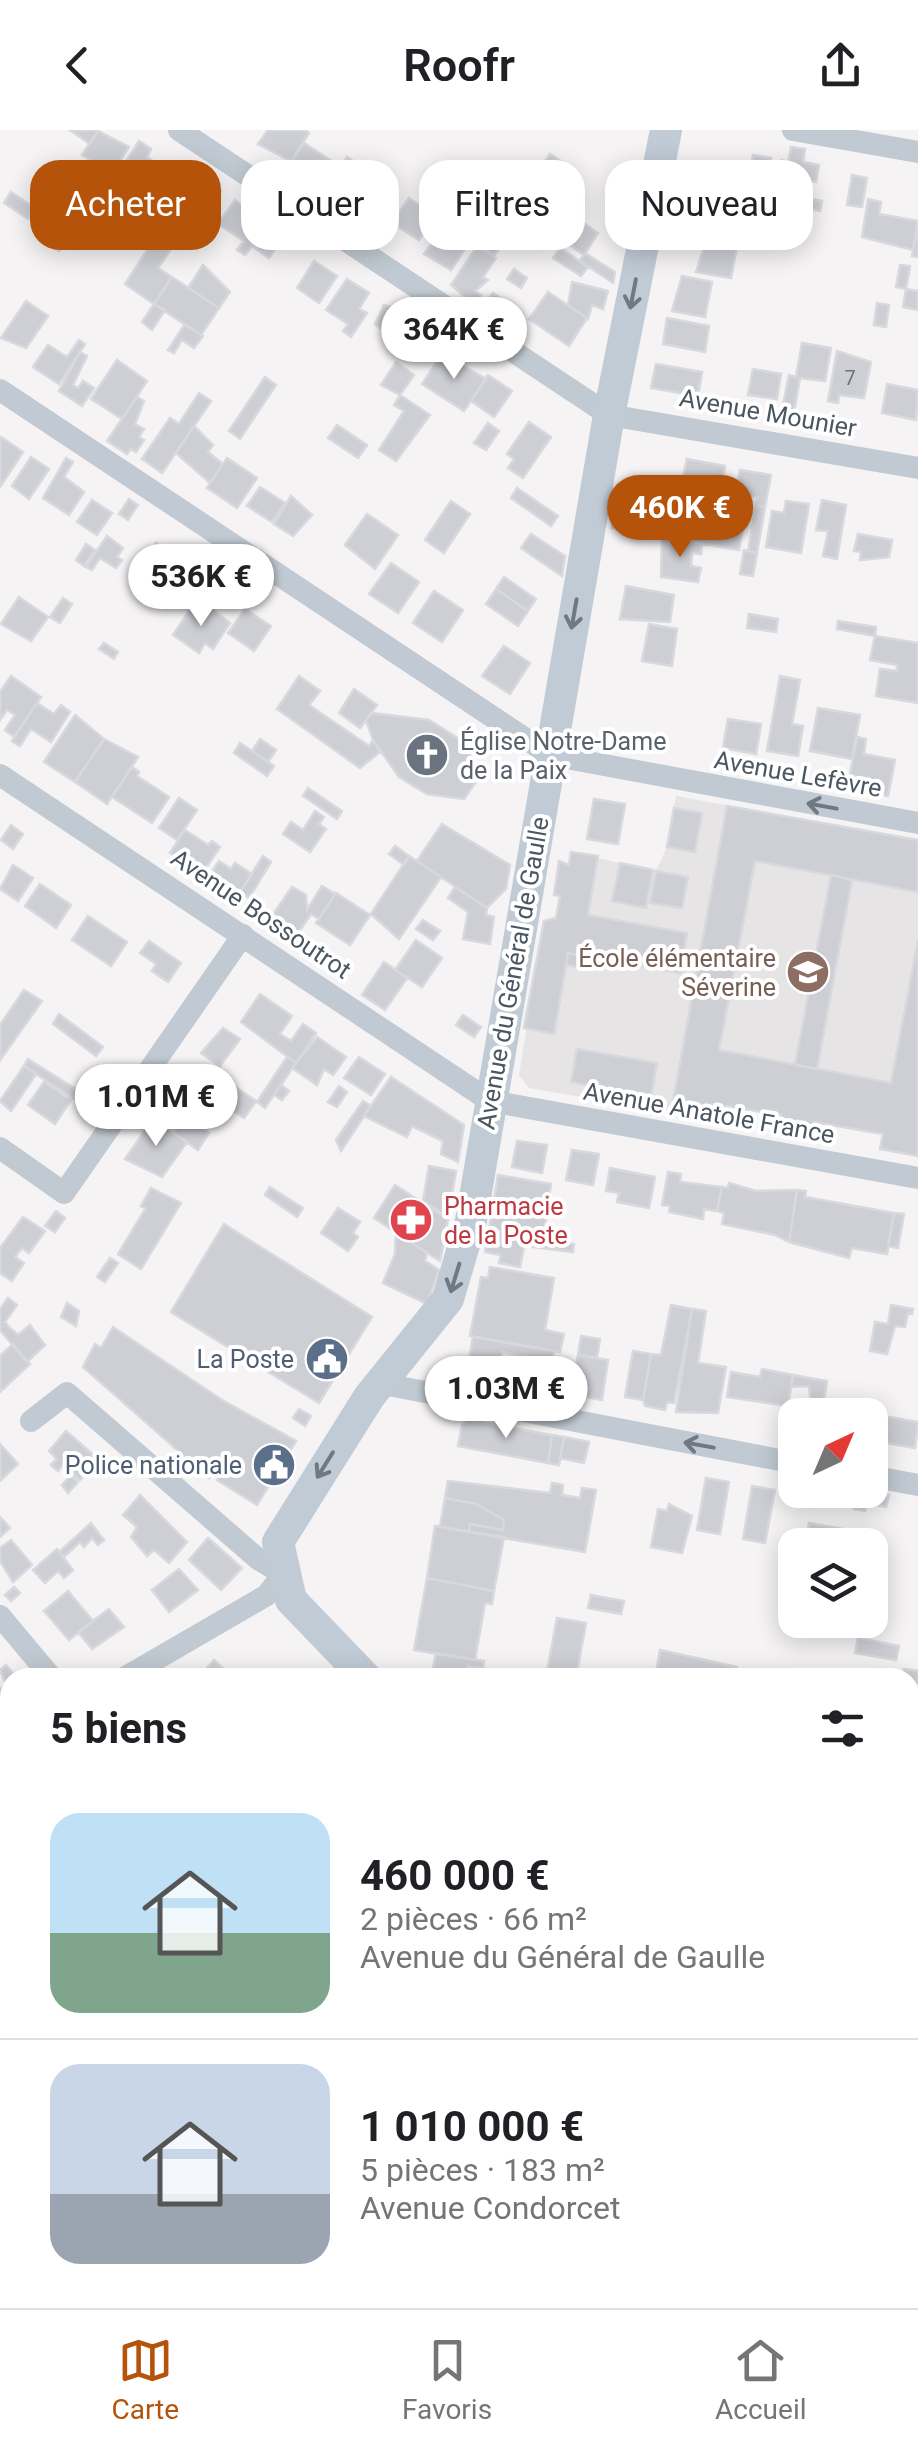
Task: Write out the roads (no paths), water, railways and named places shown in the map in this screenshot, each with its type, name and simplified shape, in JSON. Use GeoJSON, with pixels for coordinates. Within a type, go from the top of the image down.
{"type":"FeatureCollection","features":[{"type":"Feature","properties":{"kind":"street"},"geometry":{"type":"LineString","coordinates":[[179,130],[609,415]]}},
{"type":"Feature","properties":{"kind":"street","name":"Avenue du Général de Gaulle"},"geometry":{"type":"LineString","coordinates":[[282,1574],[278,1542],[378,1384],[448,1300],[471,1221],[609,415],[666,130]]}},
{"type":"Feature","properties":{"kind":"street"},"geometry":{"type":"LineString","coordinates":[[793,130],[918,152]]}},
{"type":"Feature","properties":{"kind":"street"},"geometry":{"type":"LineString","coordinates":[[0,390],[550,755]]}},
{"type":"Feature","properties":{"kind":"street","name":"Avenue Mounier"},"geometry":{"type":"LineString","coordinates":[[609,415],[918,468]]}},
{"type":"Feature","properties":{"kind":"street","name":"Avenue Lefèvre"},"geometry":{"type":"LineString","coordinates":[[550,755],[918,824]]}},
{"type":"Feature","properties":{"kind":"street","name":"Avenue Bossoutrot"},"geometry":{"type":"LineString","coordinates":[[0,775],[490,1101]]}},
{"type":"Feature","properties":{"kind":"street"},"geometry":{"type":"LineString","coordinates":[[0,1148],[64,1193],[243,935]]}},
{"type":"Feature","properties":{"kind":"street","name":"Avenue Anatole France"},"geometry":{"type":"LineString","coordinates":[[490,1101],[918,1178]]}},
{"type":"Feature","properties":{"kind":"street"},"geometry":{"type":"LineString","coordinates":[[378,1384],[778,1460]]}},
{"type":"Feature","properties":{"kind":"street"},"geometry":{"type":"LineString","coordinates":[[31,1421],[67,1393],[258,1560],[282,1574],[291,1600],[356,1668]]}},
{"type":"Feature","properties":{"kind":"street"},"geometry":{"type":"LineString","coordinates":[[888,1479],[918,1485]]}},
{"type":"Feature","properties":{"kind":"street"},"geometry":{"type":"LineString","coordinates":[[141,1668],[267,1595],[282,1574]]}},
{"type":"Feature","properties":{"kind":"street"},"geometry":{"type":"LineString","coordinates":[[0,1616],[44,1668]]}},
{"type":"Feature","properties":{"kind":"place","name":"Église Notre-Dame de la Paix"},"geometry":{"type":"Point","coordinates":[427,755]}},
{"type":"Feature","properties":{"kind":"place","name":"École élémentaire Séverine"},"geometry":{"type":"Point","coordinates":[808,972]}},
{"type":"Feature","properties":{"kind":"place","name":"Pharmacie de la Poste"},"geometry":{"type":"Point","coordinates":[411,1220]}},
{"type":"Feature","properties":{"kind":"place","name":"La Poste"},"geometry":{"type":"Point","coordinates":[327,1359]}},
{"type":"Feature","properties":{"kind":"place","name":"Police nationale"},"geometry":{"type":"Point","coordinates":[274,1465]}}]}
